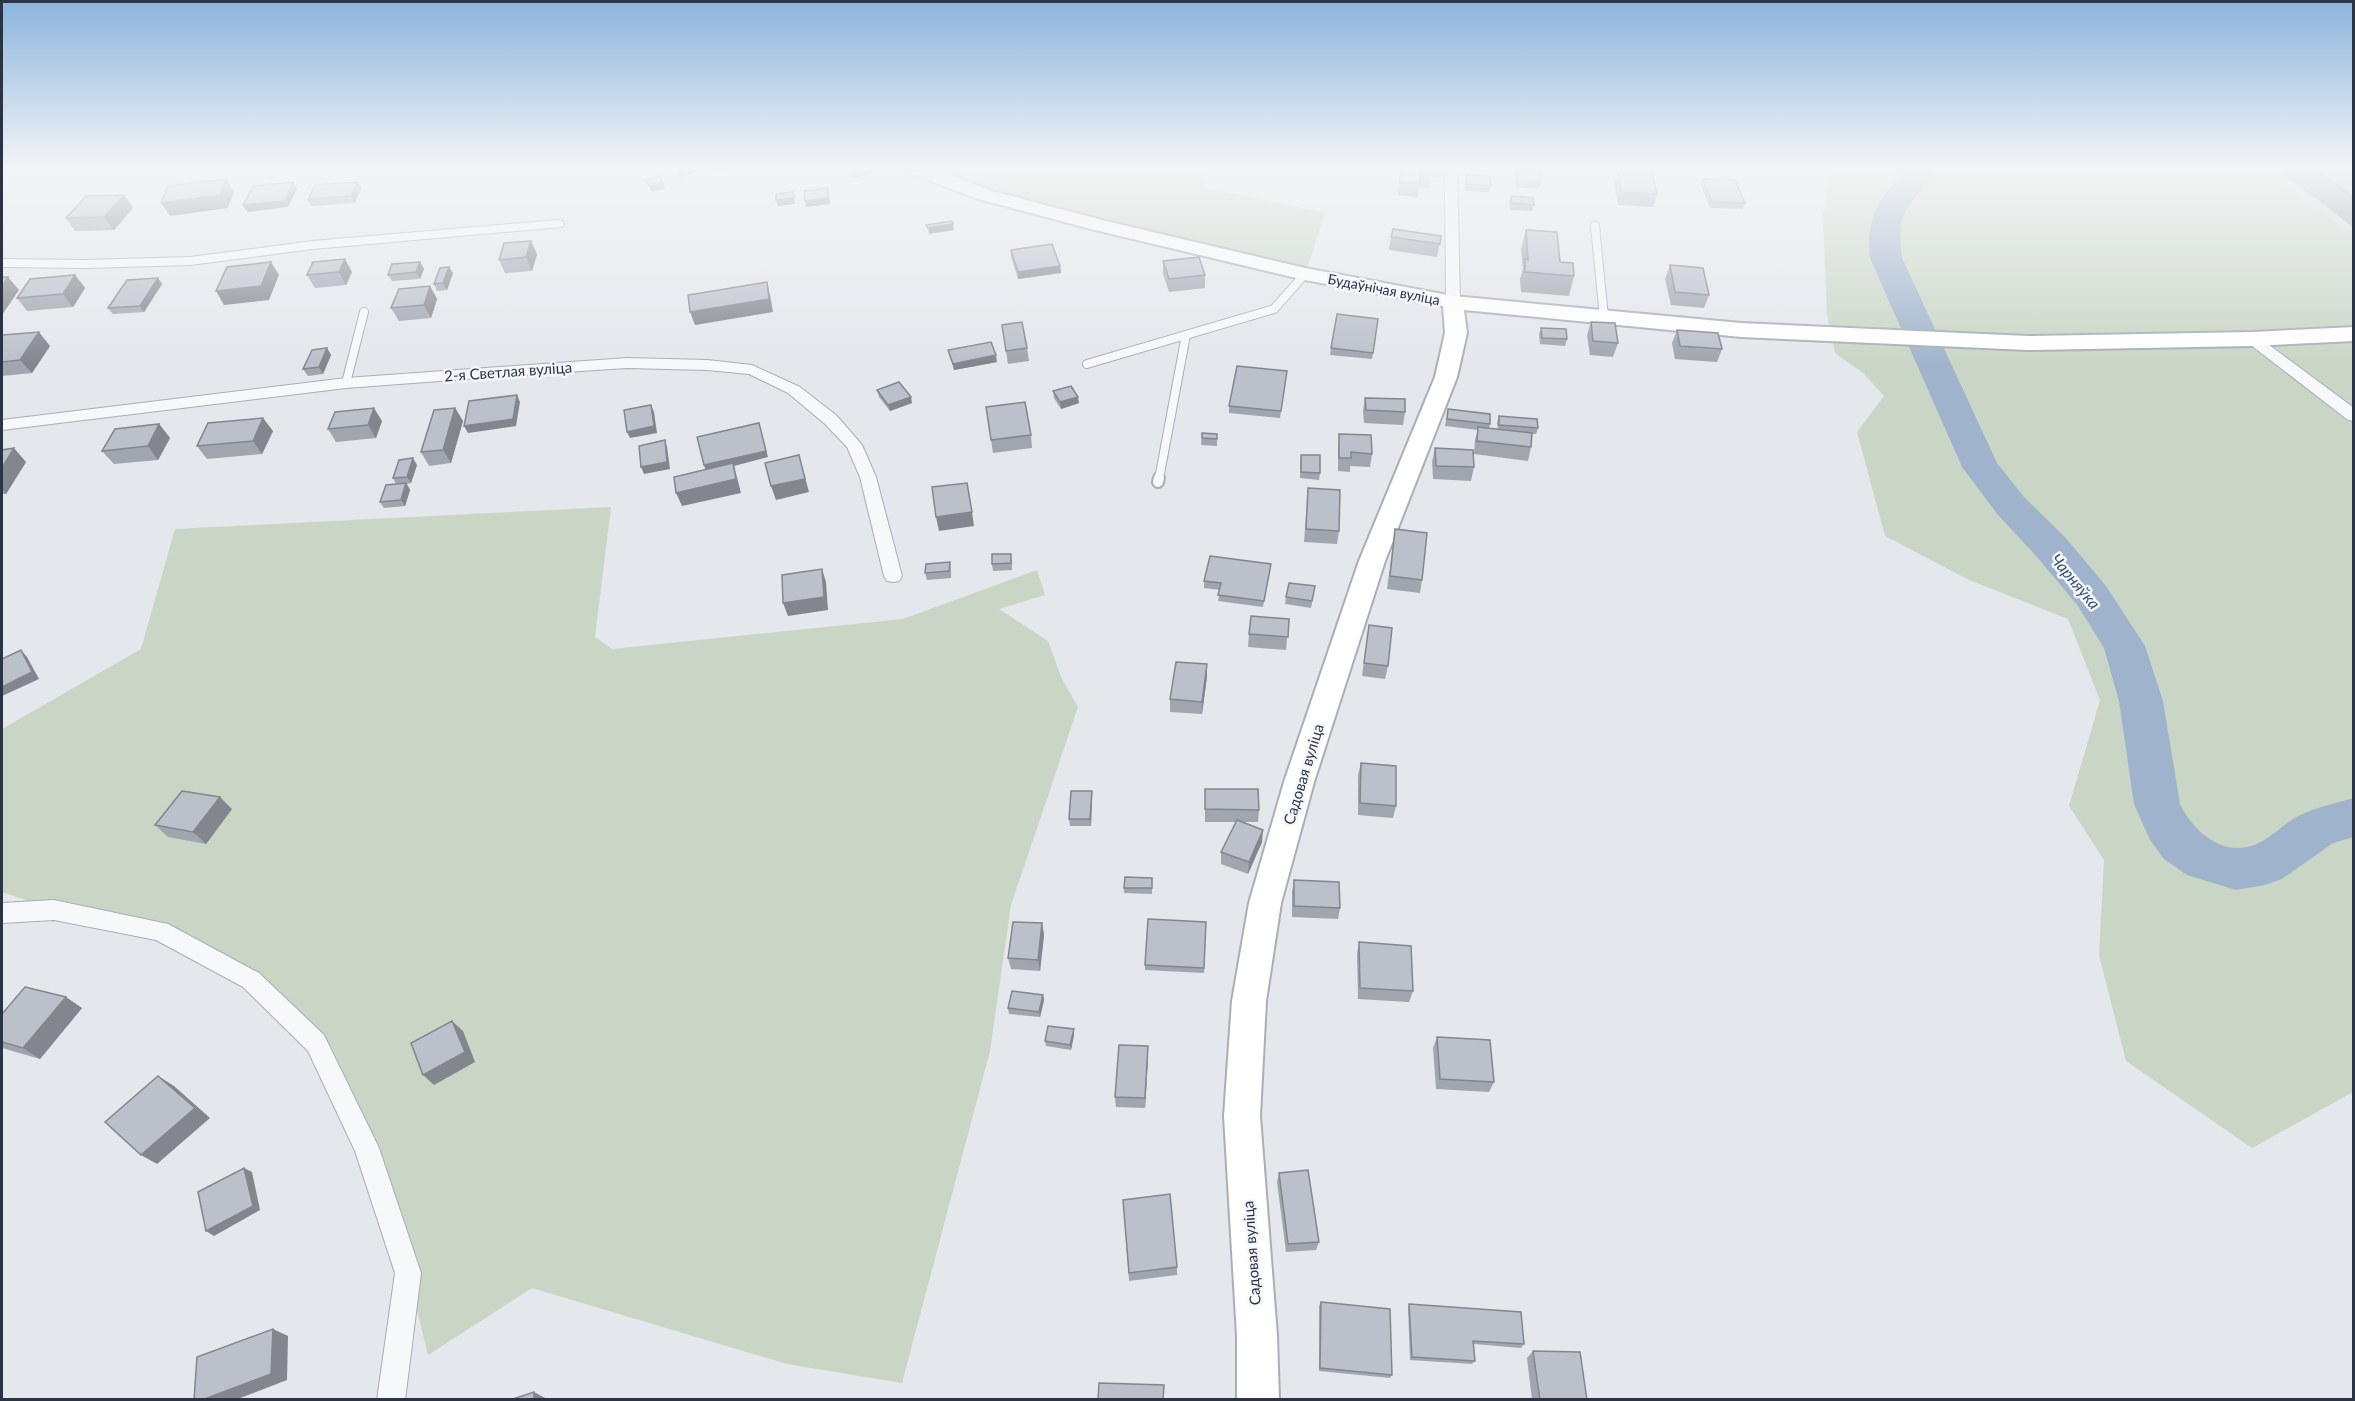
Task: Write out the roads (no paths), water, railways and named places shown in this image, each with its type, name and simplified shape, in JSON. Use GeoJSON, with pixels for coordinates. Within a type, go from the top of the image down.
{"type":"FeatureCollection","features":[{"type":"Feature","properties":{"kind":"main road","name":"Будаўнічая вуліца"},"geometry":{"type":"LineString","coordinates":[[1137,233],[1305,274],[1453,302],[1604,317],[1832,335],[2028,343],[2252,339],[2354,334]]}},
{"type":"Feature","properties":{"kind":"main road","name":"Садовая вуліца"},"geometry":{"type":"LineString","coordinates":[[1258,1400],[1257,1336],[1242,1116],[1249,1001],[1264,914],[1299,782],[1372,561],[1446,377],[1456,333],[1453,302]]}},
{"type":"Feature","properties":{"kind":"street"},"geometry":{"type":"LineString","coordinates":[[2,262],[86,264],[190,261],[313,244],[443,233]]}},
{"type":"Feature","properties":{"kind":"street","name":"Садовая вуліца"},"geometry":{"type":"LineString","coordinates":[[1452,233],[1453,302]]}},
{"type":"Feature","properties":{"kind":"street"},"geometry":{"type":"LineString","coordinates":[[2252,339],[2354,416]]}},
{"type":"Feature","properties":{"kind":"street","name":"2-я Светлая вуліца"},"geometry":{"type":"LineString","coordinates":[[2,425],[346,384],[627,363],[707,365],[752,370],[794,390],[831,420],[854,444],[868,477],[893,576]]}},
{"type":"Feature","properties":{"kind":"street"},"geometry":{"type":"LineString","coordinates":[[2,913],[54,910],[160,931],[250,980],[316,1043],[366,1148],[408,1273],[391,1400]]}},
{"type":"Feature","properties":{"kind":"lane"},"geometry":{"type":"LineString","coordinates":[[1596,233],[1604,317]]}},
{"type":"Feature","properties":{"kind":"lane"},"geometry":{"type":"LineString","coordinates":[[1087,364],[1274,309],[1305,274]]}},
{"type":"Feature","properties":{"kind":"lane"},"geometry":{"type":"LineString","coordinates":[[346,384],[364,312]]}},
{"type":"Feature","properties":{"kind":"lane"},"geometry":{"type":"LineString","coordinates":[[1158,482],[1186,335]]}},
{"type":"Feature","properties":{"kind":"waterway","name":"Чарняўка"},"geometry":{"type":"LineString","coordinates":[[1884,233],[1886,258],[1981,467],[2011,506],[2051,547],[2092,596],[2124,646],[2141,701],[2157,804],[2167,826],[2181,845],[2204,861],[2236,869],[2265,864],[2317,829],[2354,817]]}}]}
